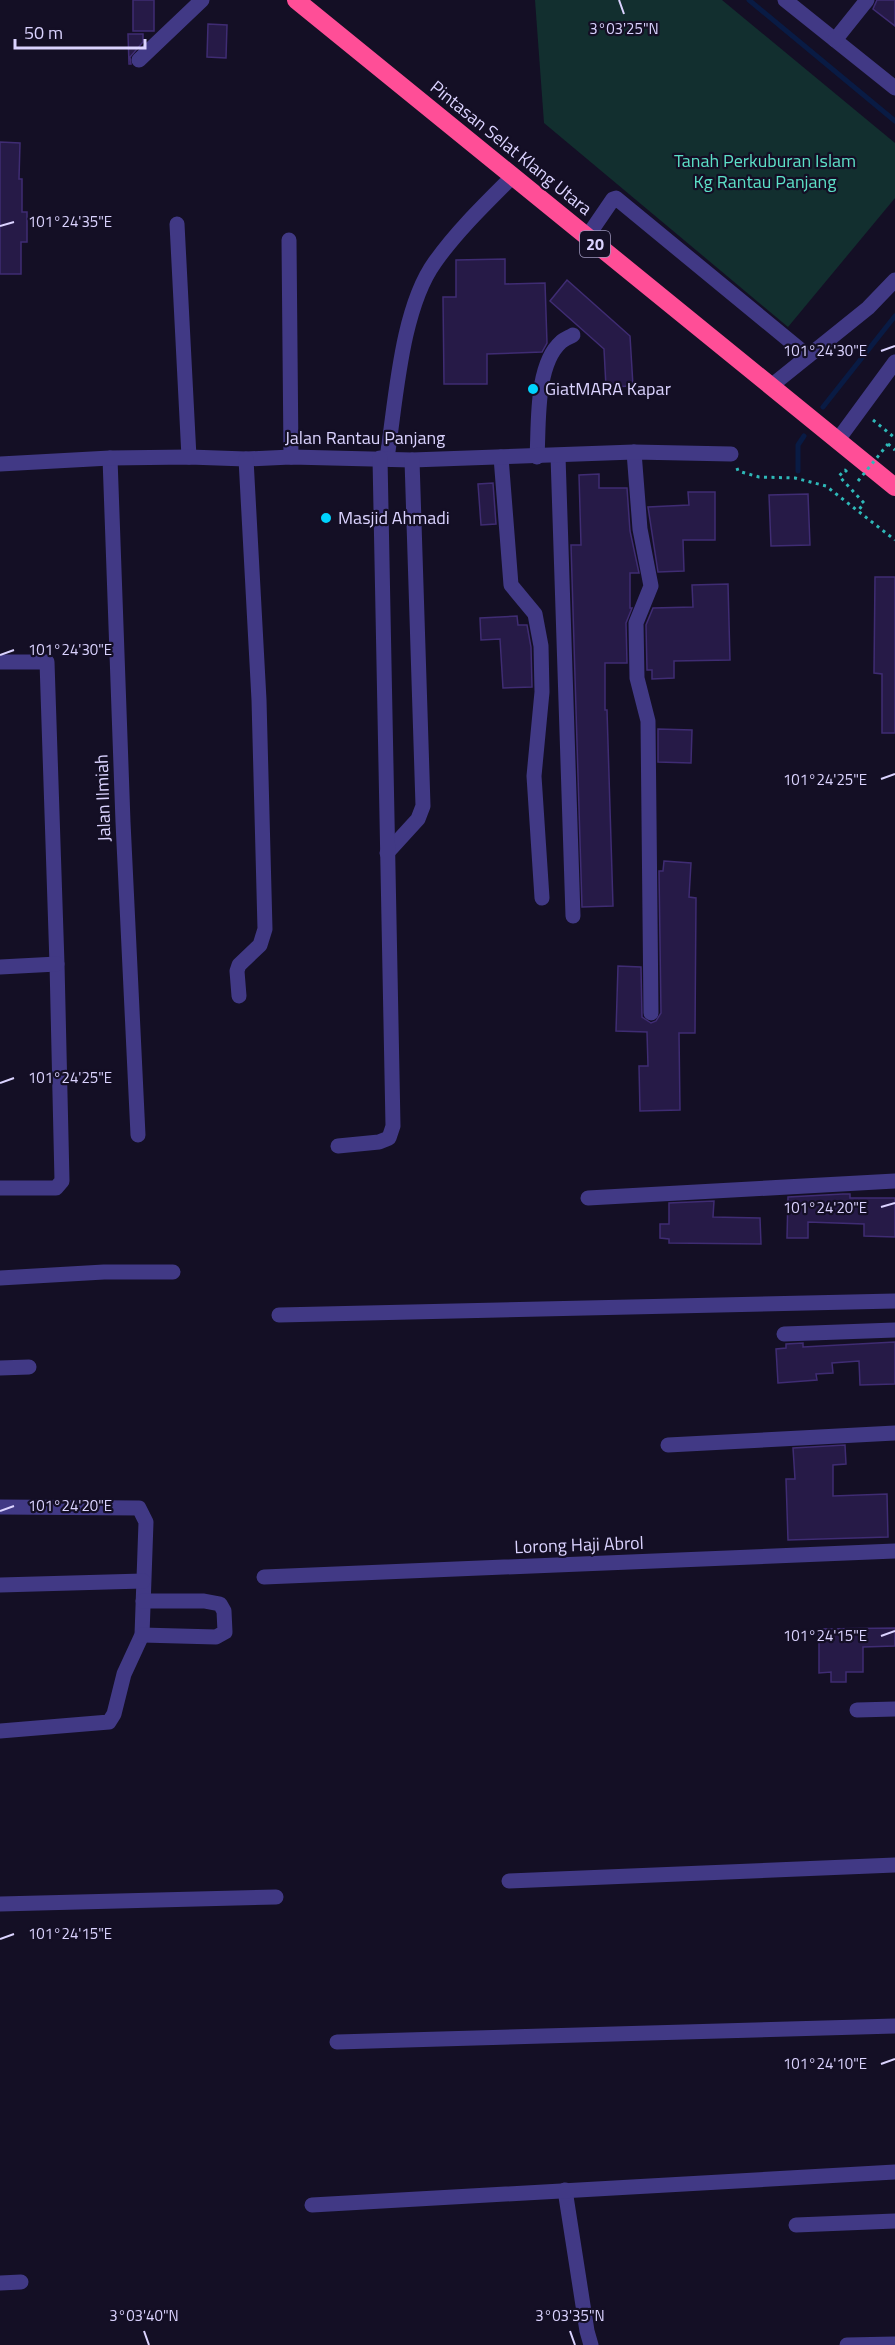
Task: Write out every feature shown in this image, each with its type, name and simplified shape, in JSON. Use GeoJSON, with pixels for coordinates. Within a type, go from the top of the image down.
{"type":"FeatureCollection","features":[{"type":"Feature","properties":{"kind":"highway","name":"Pintasan Selat Klang Utara"},"geometry":{"type":"LineString","coordinates":[[296,0],[895,487]]}},
{"type":"Feature","properties":{"kind":"street"},"geometry":{"type":"LineString","coordinates":[[139,60],[202,0]]}},
{"type":"Feature","properties":{"kind":"street"},"geometry":{"type":"LineString","coordinates":[[785,0],[895,88]]}},
{"type":"Feature","properties":{"kind":"street"},"geometry":{"type":"LineString","coordinates":[[835,40],[867,0]]}},
{"type":"Feature","properties":{"kind":"street"},"geometry":{"type":"LineString","coordinates":[[338,1146],[380,1142],[389,1138],[393,1126],[387,853],[383,458],[410,314],[433,264],[468,221],[512,177]]}},
{"type":"Feature","properties":{"kind":"street"},"geometry":{"type":"LineString","coordinates":[[587,237],[613,199],[616,198],[808,356]]}},
{"type":"Feature","properties":{"kind":"street"},"geometry":{"type":"LineString","coordinates":[[177,224],[189,457]]}},
{"type":"Feature","properties":{"kind":"street"},"geometry":{"type":"LineString","coordinates":[[289,240],[291,457]]}},
{"type":"Feature","properties":{"kind":"street"},"geometry":{"type":"LineString","coordinates":[[771,386],[868,308],[895,280]]}},
{"type":"Feature","properties":{"kind":"street"},"geometry":{"type":"LineString","coordinates":[[537,457],[542,382],[548,360],[561,342],[573,335]]}},
{"type":"Feature","properties":{"kind":"street"},"geometry":{"type":"LineString","coordinates":[[837,441],[895,362]]}},
{"type":"Feature","properties":{"kind":"street"},"geometry":{"type":"LineString","coordinates":[[634,452],[640,529],[651,586],[636,623],[637,678],[648,721],[651,1014]]}},
{"type":"Feature","properties":{"kind":"street","name":"Jalan Rantau Panjang"},"geometry":{"type":"LineString","coordinates":[[0,464],[38,464],[111,458],[291,457],[412,460],[634,452],[731,454]]}},
{"type":"Feature","properties":{"kind":"street"},"geometry":{"type":"LineString","coordinates":[[558,456],[573,916]]}},
{"type":"Feature","properties":{"kind":"street"},"geometry":{"type":"LineString","coordinates":[[501,457],[511,585],[535,614],[541,646],[542,692],[534,776],[542,898]]}},
{"type":"Feature","properties":{"kind":"street","name":"Jalan Ilmiah"},"geometry":{"type":"LineString","coordinates":[[111,458],[124,834],[138,1135]]}},
{"type":"Feature","properties":{"kind":"street"},"geometry":{"type":"LineString","coordinates":[[239,996],[237,971],[239,965],[260,945],[265,929],[259,700],[246,459]]}},
{"type":"Feature","properties":{"kind":"street"},"geometry":{"type":"LineString","coordinates":[[387,853],[418,819],[423,806],[412,460]]}},
{"type":"Feature","properties":{"kind":"street"},"geometry":{"type":"LineString","coordinates":[[0,662],[47,662],[62,1181],[56,1188],[0,1188]]}},
{"type":"Feature","properties":{"kind":"street"},"geometry":{"type":"LineString","coordinates":[[0,967],[57,963]]}},
{"type":"Feature","properties":{"kind":"street"},"geometry":{"type":"LineString","coordinates":[[588,1198],[895,1181]]}},
{"type":"Feature","properties":{"kind":"street"},"geometry":{"type":"LineString","coordinates":[[0,1278],[104,1272],[173,1272]]}},
{"type":"Feature","properties":{"kind":"street"},"geometry":{"type":"LineString","coordinates":[[279,1315],[895,1301]]}},
{"type":"Feature","properties":{"kind":"street"},"geometry":{"type":"LineString","coordinates":[[784,1334],[895,1330]]}},
{"type":"Feature","properties":{"kind":"street"},"geometry":{"type":"LineString","coordinates":[[0,1368],[29,1367]]}},
{"type":"Feature","properties":{"kind":"street"},"geometry":{"type":"LineString","coordinates":[[668,1445],[895,1432]]}},
{"type":"Feature","properties":{"kind":"street"},"geometry":{"type":"LineString","coordinates":[[0,1507],[139,1508],[146,1522],[142,1635],[124,1674],[114,1714],[108,1722],[0,1731]]}},
{"type":"Feature","properties":{"kind":"street","name":"Lorong Haji Abrol"},"geometry":{"type":"LineString","coordinates":[[264,1577],[895,1551]]}},
{"type":"Feature","properties":{"kind":"street"},"geometry":{"type":"LineString","coordinates":[[0,1585],[143,1581]]}},
{"type":"Feature","properties":{"kind":"street"},"geometry":{"type":"LineString","coordinates":[[142,1635],[216,1637],[225,1632],[224,1611],[220,1604],[204,1601],[143,1601]]}},
{"type":"Feature","properties":{"kind":"street"},"geometry":{"type":"LineString","coordinates":[[857,1710],[895,1709]]}},
{"type":"Feature","properties":{"kind":"street"},"geometry":{"type":"LineString","coordinates":[[509,1881],[895,1865]]}},
{"type":"Feature","properties":{"kind":"street"},"geometry":{"type":"LineString","coordinates":[[0,1904],[276,1897]]}},
{"type":"Feature","properties":{"kind":"street"},"geometry":{"type":"LineString","coordinates":[[337,2042],[895,2026]]}},
{"type":"Feature","properties":{"kind":"street"},"geometry":{"type":"LineString","coordinates":[[312,2205],[895,2172]]}},
{"type":"Feature","properties":{"kind":"street"},"geometry":{"type":"LineString","coordinates":[[565,2190],[591,2345]]}},
{"type":"Feature","properties":{"kind":"street"},"geometry":{"type":"LineString","coordinates":[[796,2225],[895,2221]]}},
{"type":"Feature","properties":{"kind":"street"},"geometry":{"type":"LineString","coordinates":[[0,2283],[21,2282]]}},
{"type":"Feature","properties":{"kind":"street"},"geometry":{"type":"LineString","coordinates":[[847,2345],[895,2344]]}},
{"type":"Feature","properties":{"kind":"path"},"geometry":{"type":"LineString","coordinates":[[887,432],[895,438]]}},
{"type":"Feature","properties":{"kind":"path"},"geometry":{"type":"LineString","coordinates":[[858,511],[864,503],[839,476],[845,470],[858,481],[888,444],[895,450]]}},
{"type":"Feature","properties":{"kind":"path"},"geometry":{"type":"LineString","coordinates":[[731,454],[738,471],[744,475],[795,478],[825,486],[895,540]]}},
{"type":"Feature","properties":{"kind":"green space","name":"Tanah Perkuburan Islam Kg Rantau Panjang"},"geometry":{"type":"Polygon","coordinates":[[[535,0],[722,0],[895,143],[895,198],[788,327],[544,123],[535,0]]]}},
{"type":"Feature","properties":{"kind":"building"},"geometry":{"type":"Polygon","coordinates":[[[133,0],[154,0],[154,31],[133,31],[133,0]]]}},
{"type":"Feature","properties":{"kind":"building"},"geometry":{"type":"Polygon","coordinates":[[[877,0],[895,0],[895,26],[873,9],[877,0]]]}},
{"type":"Feature","properties":{"kind":"building"},"geometry":{"type":"Polygon","coordinates":[[[208,24],[227,25],[226,58],[207,57],[208,24]]]}},
{"type":"Feature","properties":{"kind":"building"},"geometry":{"type":"Polygon","coordinates":[[[128,34],[143,34],[143,42],[130,57],[131,64],[129,64],[128,34]]]}},
{"type":"Feature","properties":{"kind":"building"},"geometry":{"type":"Polygon","coordinates":[[[0,142],[20,143],[19,179],[22,179],[22,212],[27,212],[27,242],[21,242],[21,274],[0,274],[0,142]]]}},
{"type":"Feature","properties":{"kind":"building"},"geometry":{"type":"Polygon","coordinates":[[[505,259],[505,284],[545,283],[547,343],[542,352],[487,354],[487,384],[444,384],[443,297],[456,297],[456,260],[505,259]]]}},
{"type":"Feature","properties":{"kind":"building"},"geometry":{"type":"Polygon","coordinates":[[[567,280],[630,336],[633,386],[606,387],[604,349],[550,301],[567,280]]]}},
{"type":"Feature","properties":{"kind":"building"},"geometry":{"type":"Polygon","coordinates":[[[599,474],[599,488],[627,488],[630,531],[639,573],[630,573],[630,608],[632,608],[626,623],[627,663],[605,663],[613,906],[582,907],[571,545],[581,545],[579,475],[599,474]]]}},
{"type":"Feature","properties":{"kind":"building"},"geometry":{"type":"Polygon","coordinates":[[[493,483],[496,524],[481,525],[478,484],[493,483]]]}},
{"type":"Feature","properties":{"kind":"building"},"geometry":{"type":"Polygon","coordinates":[[[688,492],[715,492],[715,540],[683,540],[684,571],[658,572],[648,507],[689,505],[688,492]]]}},
{"type":"Feature","properties":{"kind":"building"},"geometry":{"type":"Polygon","coordinates":[[[808,494],[810,545],[771,546],[769,495],[808,494]]]}},
{"type":"Feature","properties":{"kind":"building"},"geometry":{"type":"Polygon","coordinates":[[[875,577],[895,577],[895,733],[882,733],[882,674],[874,673],[875,577]]]}},
{"type":"Feature","properties":{"kind":"building"},"geometry":{"type":"Polygon","coordinates":[[[728,584],[730,660],[674,661],[674,678],[652,679],[652,670],[647,670],[646,625],[653,608],[693,607],[692,585],[728,584]]]}},
{"type":"Feature","properties":{"kind":"building"},"geometry":{"type":"Polygon","coordinates":[[[517,616],[518,625],[527,625],[531,647],[532,687],[503,688],[500,639],[481,640],[480,618],[517,616]]]}},
{"type":"Feature","properties":{"kind":"building"},"geometry":{"type":"Polygon","coordinates":[[[658,729],[692,730],[691,763],[658,762],[658,729]]]}},
{"type":"Feature","properties":{"kind":"building"},"geometry":{"type":"Polygon","coordinates":[[[664,861],[691,863],[689,897],[696,898],[695,1033],[679,1033],[680,1110],[640,1111],[639,1066],[648,1066],[647,1032],[616,1031],[618,966],[641,967],[642,1017],[651,1023],[656,1021],[661,1013],[659,871],[663,871],[664,861]]]}},
{"type":"Feature","properties":{"kind":"building"},"geometry":{"type":"Polygon","coordinates":[[[850,1194],[850,1198],[895,1198],[895,1237],[864,1236],[864,1224],[808,1222],[808,1238],[787,1238],[788,1197],[850,1194]]]}},
{"type":"Feature","properties":{"kind":"building"},"geometry":{"type":"Polygon","coordinates":[[[714,1201],[713,1217],[760,1218],[761,1244],[669,1243],[669,1239],[660,1238],[660,1224],[669,1224],[669,1203],[714,1201]]]}},
{"type":"Feature","properties":{"kind":"building"},"geometry":{"type":"Polygon","coordinates":[[[895,1342],[895,1384],[860,1385],[859,1361],[832,1363],[833,1373],[816,1374],[817,1380],[778,1383],[776,1349],[786,1348],[786,1344],[803,1343],[803,1347],[895,1342]]]}},
{"type":"Feature","properties":{"kind":"building"},"geometry":{"type":"Polygon","coordinates":[[[845,1445],[846,1464],[833,1465],[833,1496],[887,1494],[888,1537],[788,1540],[786,1479],[795,1479],[793,1448],[845,1445]]]}},
{"type":"Feature","properties":{"kind":"building"},"geometry":{"type":"Polygon","coordinates":[[[895,1628],[895,1646],[863,1647],[863,1672],[846,1672],[846,1682],[831,1682],[831,1672],[819,1673],[819,1629],[895,1628]]]}},
{"type":"Feature","properties":{"kind":"waterway"},"geometry":{"type":"LineString","coordinates":[[749,0],[895,121]]}},
{"type":"Feature","properties":{"kind":"waterway"},"geometry":{"type":"LineString","coordinates":[[823,407],[895,316]]}},
{"type":"Feature","properties":{"kind":"waterway"},"geometry":{"type":"LineString","coordinates":[[798,471],[798,445],[804,436]]}},
{"type":"Feature","properties":{"kind":"place","name":"GiatMARA Kapar"},"geometry":{"type":"Point","coordinates":[533,389]}},
{"type":"Feature","properties":{"kind":"place","name":"Masjid Ahmadi"},"geometry":{"type":"Point","coordinates":[326,518]}}]}
